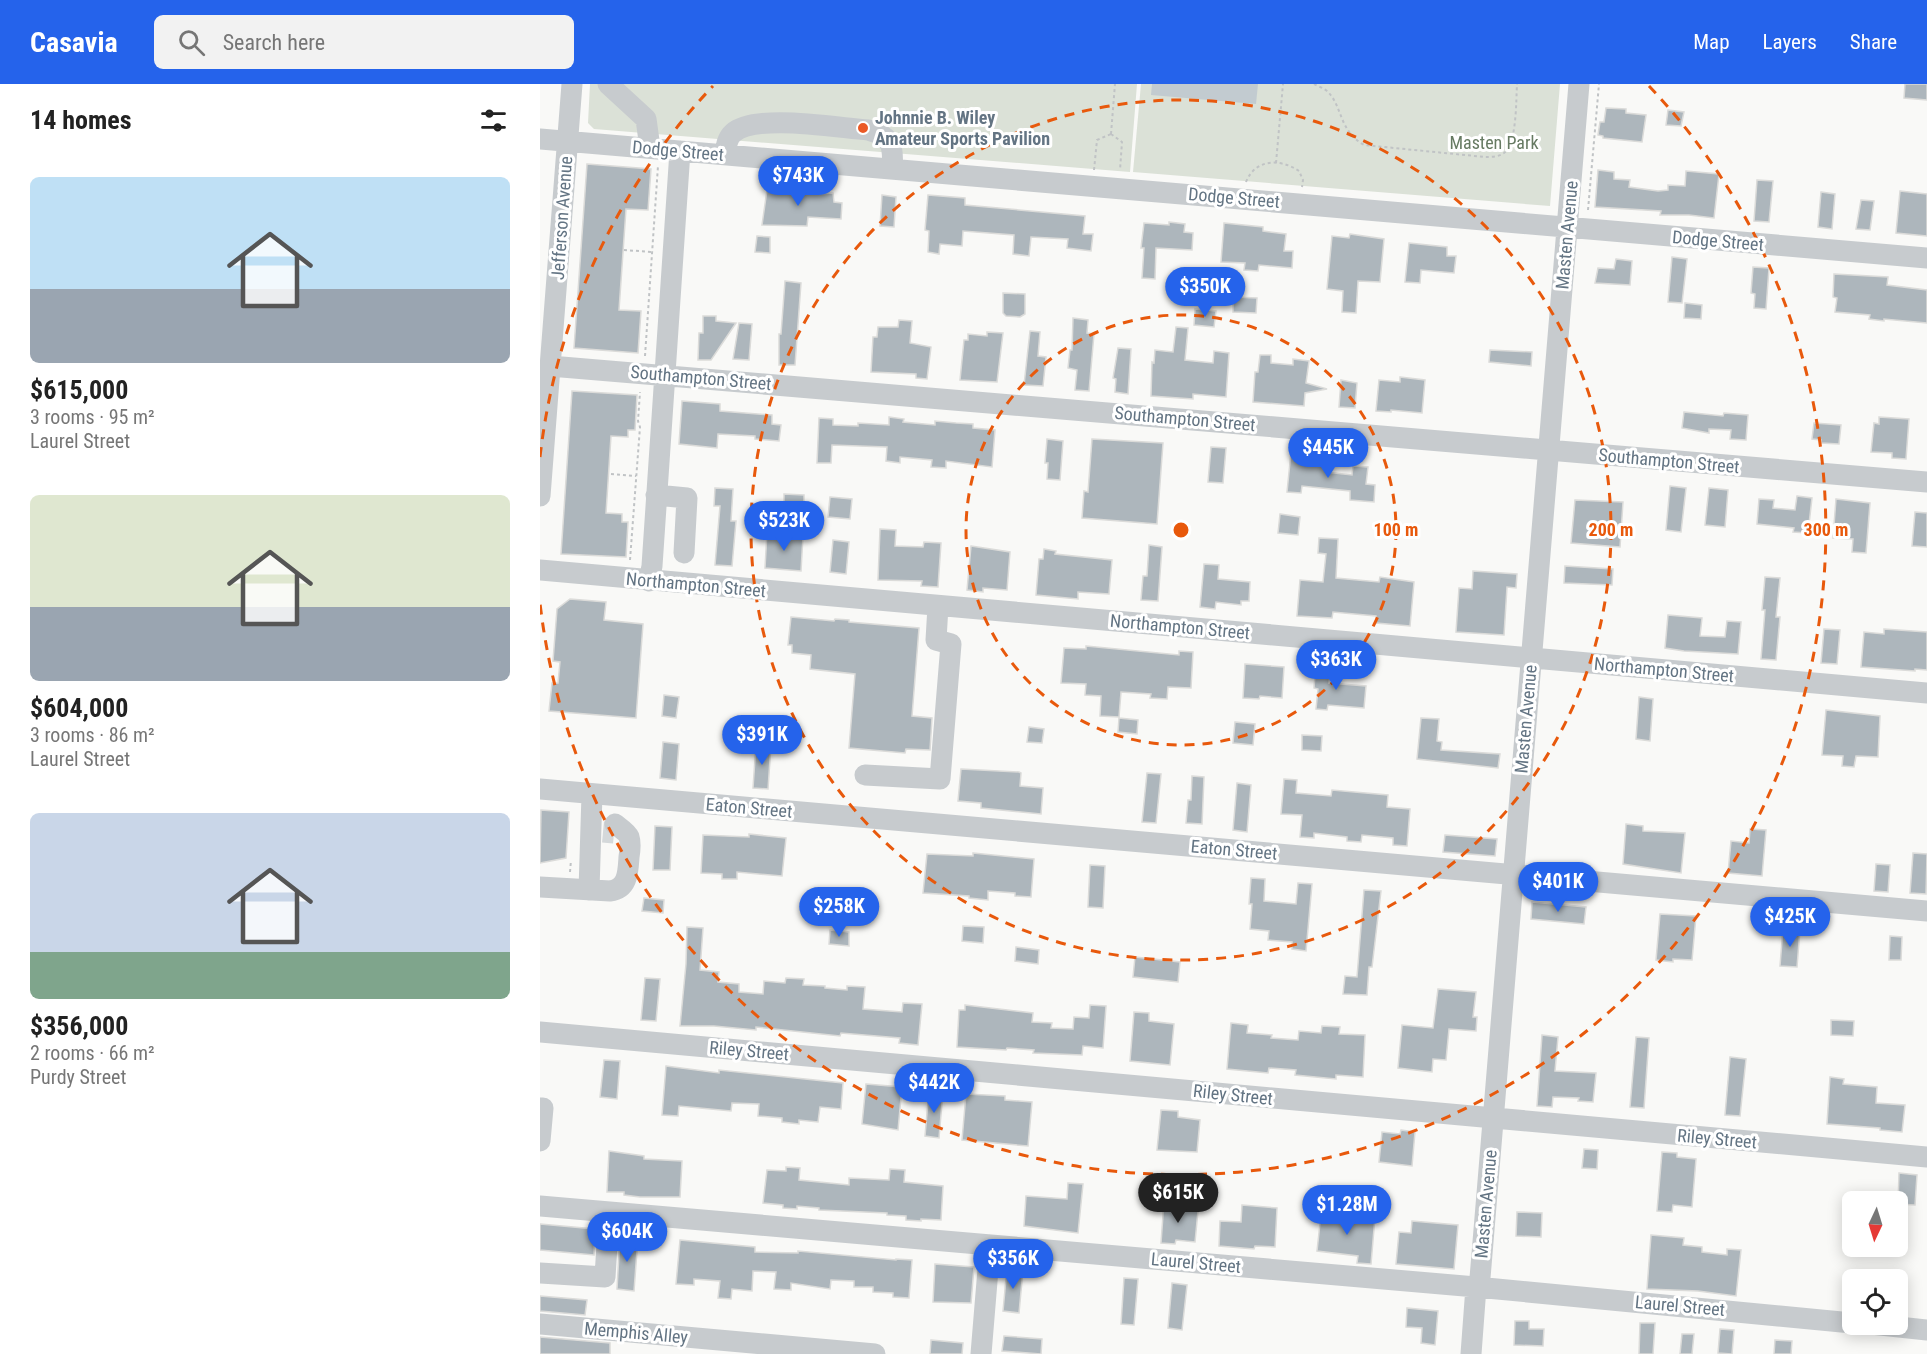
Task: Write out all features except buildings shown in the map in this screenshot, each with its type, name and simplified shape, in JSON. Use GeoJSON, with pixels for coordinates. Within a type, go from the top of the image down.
{"type":"FeatureCollection","features":[{"type":"Feature","properties":{"kind":"street","name":"Jefferson Avenue"},"geometry":{"type":"LineString","coordinates":[[540,496],[572,84]]}},
{"type":"Feature","properties":{"kind":"street"},"geometry":{"type":"LineString","coordinates":[[608,84],[646,119],[654,156]]}},
{"type":"Feature","properties":{"kind":"street","name":"Masten Avenue"},"geometry":{"type":"LineString","coordinates":[[1471,1354],[1476,1287],[1480,1278],[1579,84]]}},
{"type":"Feature","properties":{"kind":"street"},"geometry":{"type":"LineString","coordinates":[[725,155],[727,142],[732,134],[759,122],[846,128],[876,132],[885,137],[893,147],[892,169]]}},
{"type":"Feature","properties":{"kind":"street","name":"Dodge Street"},"geometry":{"type":"LineString","coordinates":[[540,139],[568,141],[654,156],[680,151],[1927,258]]}},
{"type":"Feature","properties":{"kind":"street"},"geometry":{"type":"LineString","coordinates":[[649,581],[652,566],[680,151]]}},
{"type":"Feature","properties":{"kind":"street","name":"Southampton Street"},"geometry":{"type":"LineString","coordinates":[[550,366],[1927,482]]}},
{"type":"Feature","properties":{"kind":"street"},"geometry":{"type":"LineString","coordinates":[[656,495],[687,498],[684,553]]}},
{"type":"Feature","properties":{"kind":"street","name":"Northampton Street"},"geometry":{"type":"LineString","coordinates":[[540,570],[1927,693]]}},
{"type":"Feature","properties":{"kind":"street"},"geometry":{"type":"LineString","coordinates":[[865,775],[940,779],[951,644],[936,640],[938,606]]}},
{"type":"Feature","properties":{"kind":"street","name":"Eaton Street"},"geometry":{"type":"LineString","coordinates":[[540,789],[1927,911]]}},
{"type":"Feature","properties":{"kind":"street"},"geometry":{"type":"LineString","coordinates":[[589,890],[606,828],[592,794]]}},
{"type":"Feature","properties":{"kind":"street"},"geometry":{"type":"LineString","coordinates":[[540,887],[615,890],[623,885],[627,879],[630,839],[606,828]]}},
{"type":"Feature","properties":{"kind":"street","name":"Riley Street"},"geometry":{"type":"LineString","coordinates":[[540,1032],[1927,1157]]}},
{"type":"Feature","properties":{"kind":"street"},"geometry":{"type":"LineString","coordinates":[[540,1108],[543,1108],[540,1141]]}},
{"type":"Feature","properties":{"kind":"street","name":"Laurel Street"},"geometry":{"type":"LineString","coordinates":[[540,1206],[1476,1287],[1842,1322]]}},
{"type":"Feature","properties":{"kind":"street"},"geometry":{"type":"LineString","coordinates":[[540,1273],[604,1277],[609,1212]]}},
{"type":"Feature","properties":{"kind":"street"},"geometry":{"type":"LineString","coordinates":[[981,1354],[990,1245]]}},
{"type":"Feature","properties":{"kind":"street","name":"Memphis Alley"},"geometry":{"type":"LineString","coordinates":[[540,1324],[875,1354]]}},
{"type":"Feature","properties":{"kind":"street"},"geometry":{"type":"LineString","coordinates":[[1908,1328],[1927,1330]]}},
{"type":"Feature","properties":{"kind":"path"},"geometry":{"type":"LineString","coordinates":[[1111,134],[1115,84]]}},
{"type":"Feature","properties":{"kind":"path"},"geometry":{"type":"LineString","coordinates":[[1276,163],[1283,84]]}},
{"type":"Feature","properties":{"kind":"path"},"geometry":{"type":"LineString","coordinates":[[1314,84],[1327,91],[1348,132],[1364,146],[1485,157],[1504,154],[1512,141],[1517,84]]}},
{"type":"Feature","properties":{"kind":"path","name":"Masten Avenue"},"geometry":{"type":"LineString","coordinates":[[1588,213],[1599,84]]}},
{"type":"Feature","properties":{"kind":"path"},"geometry":{"type":"LineString","coordinates":[[1094,170],[1096,140],[1111,134]]}},
{"type":"Feature","properties":{"kind":"path"},"geometry":{"type":"LineString","coordinates":[[1111,134],[1122,142],[1120,172]]}},
{"type":"Feature","properties":{"kind":"path"},"geometry":{"type":"LineString","coordinates":[[645,356],[652,252],[654,156]]}},
{"type":"Feature","properties":{"kind":"path"},"geometry":{"type":"LineString","coordinates":[[1245,184],[1249,172],[1257,166],[1276,163],[1293,167],[1299,171],[1303,180],[1302,193]]}},
{"type":"Feature","properties":{"kind":"path"},"geometry":{"type":"LineString","coordinates":[[624,250],[652,252]]}},
{"type":"Feature","properties":{"kind":"path"},"geometry":{"type":"LineString","coordinates":[[630,564],[640,389]]}},
{"type":"Feature","properties":{"kind":"path"},"geometry":{"type":"LineString","coordinates":[[611,474],[636,476]]}},
{"type":"Feature","properties":{"kind":"green space","name":"Johnnie B. Wiley Amateur Sports Pavilion"},"geometry":{"type":"Polygon","coordinates":[[[590,84],[1137,84],[1130,172],[594,129],[588,123],[590,84]]]}},
{"type":"Feature","properties":{"kind":"green space","name":"Masten Park"},"geometry":{"type":"Polygon","coordinates":[[[1141,84],[1560,84],[1550,206],[1133,172],[1141,84]]]}},
{"type":"Feature","properties":{"kind":"shaded area"},"geometry":{"type":"Polygon","coordinates":[[[1152,84],[1258,84],[1256,104],[1151,95],[1152,84]]]}},
{"type":"Feature","properties":{"kind":"tunnel"},"geometry":{"type":"LineString","coordinates":[[603,832],[614,833]]}},
{"type":"Feature","properties":{"kind":"place","name":"Johnnie B. Wiley Amateur Sports Pavilion"},"geometry":{"type":"Point","coordinates":[863,128]}}]}
